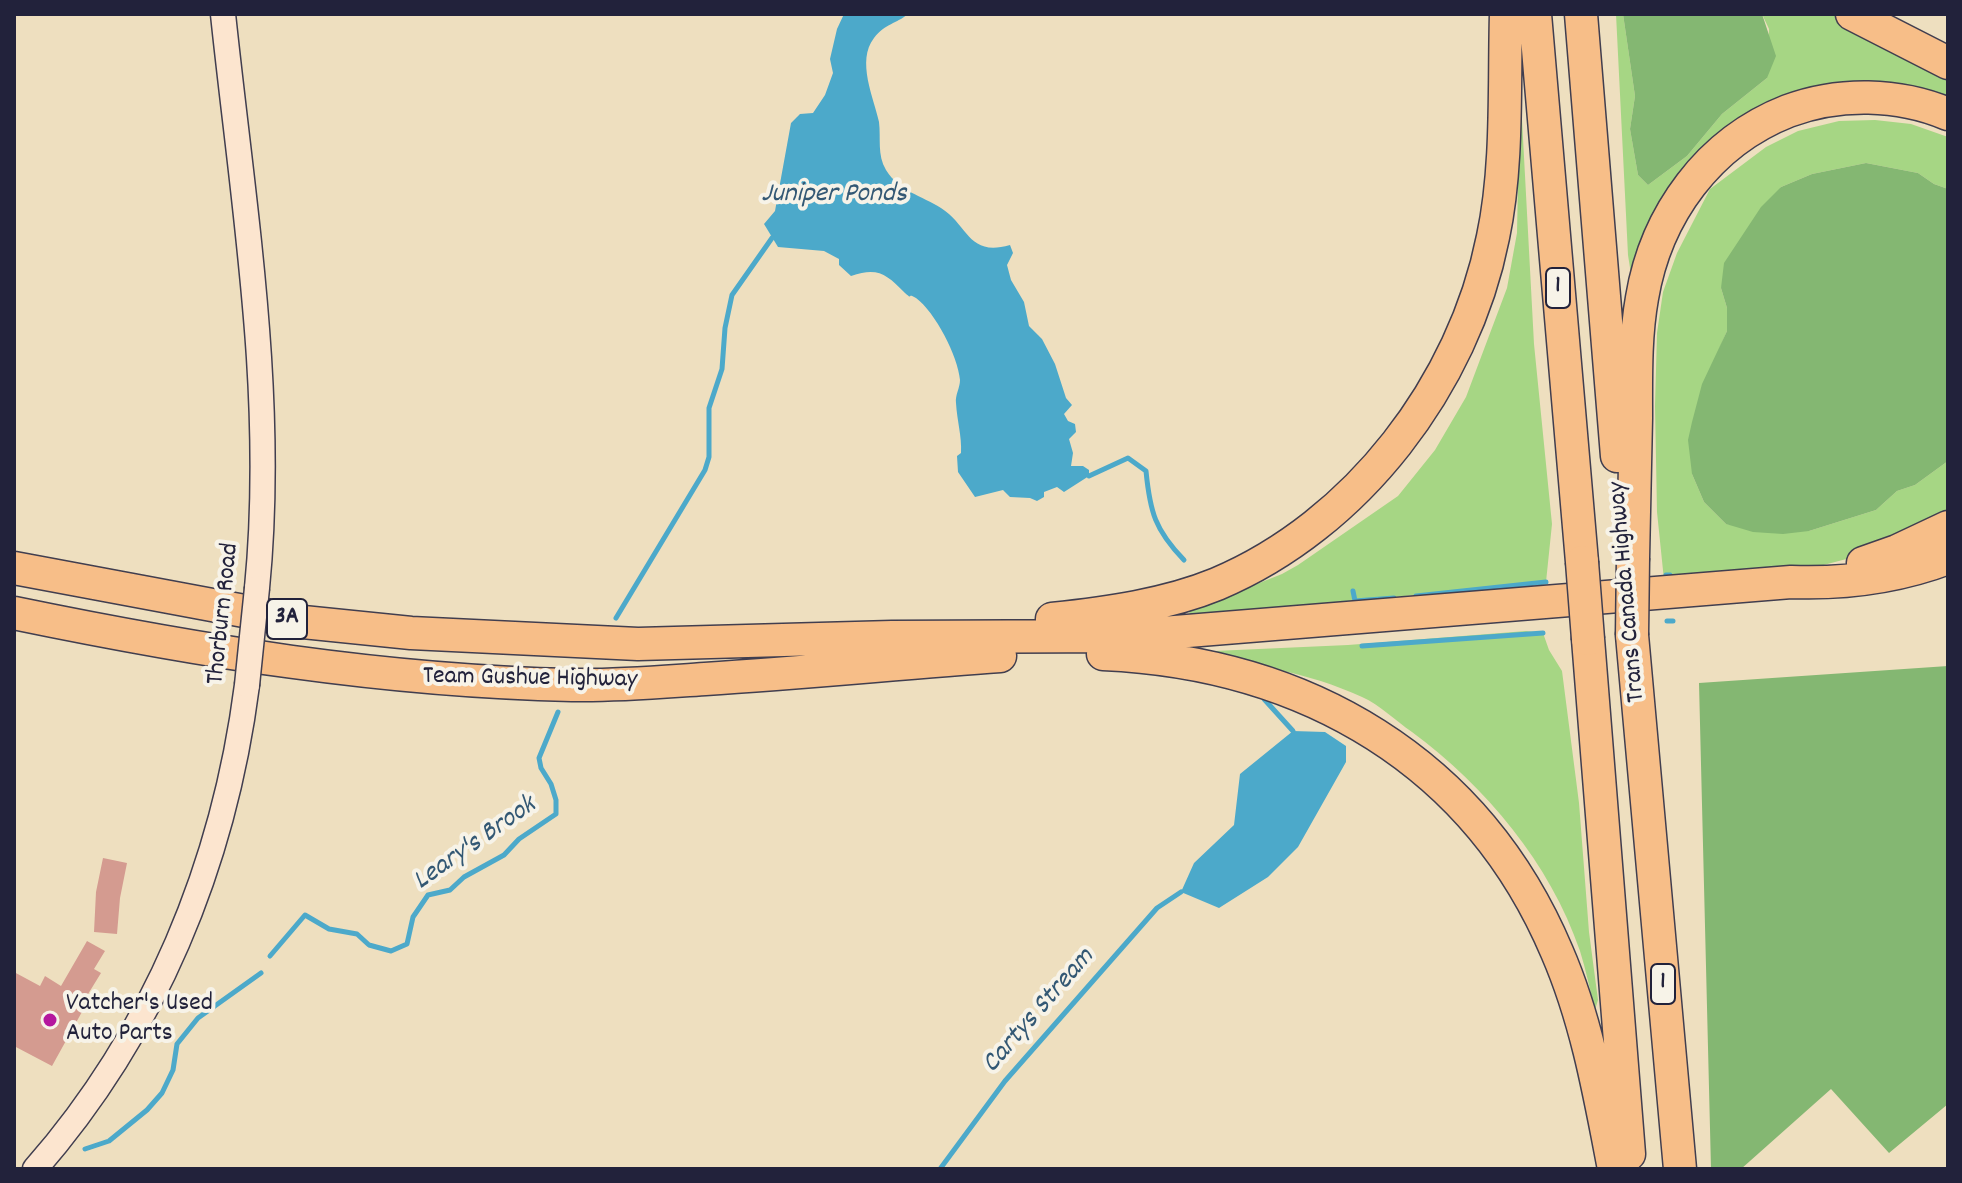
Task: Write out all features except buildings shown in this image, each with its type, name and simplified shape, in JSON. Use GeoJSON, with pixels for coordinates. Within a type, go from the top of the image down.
{"type":"FeatureCollection","features":[{"type":"Feature","properties":{"kind":"highway"},"geometry":{"type":"LineString","coordinates":[[892,637],[1088,615],[1154,603],[1217,584],[1276,552],[1326,516],[1378,467],[1419,414],[1440,380],[1478,296],[1494,236],[1506,14]]}},
{"type":"Feature","properties":{"kind":"highway","name":"Trans Canada Highway"},"geometry":{"type":"LineString","coordinates":[[1535,14],[1630,1169]]}},
{"type":"Feature","properties":{"kind":"highway","name":"Trans Canada Highway"},"geometry":{"type":"LineString","coordinates":[[1581,14],[1680,1169]]}},
{"type":"Feature","properties":{"kind":"highway"},"geometry":{"type":"LineString","coordinates":[[1852,14],[1948,63]]}},
{"type":"Feature","properties":{"kind":"highway"},"geometry":{"type":"LineString","coordinates":[[1630,558],[1637,347],[1642,296],[1656,245],[1696,176],[1748,130],[1796,109],[1842,98],[1867,98],[1917,104],[1948,114]]}},
{"type":"Feature","properties":{"kind":"highway"},"geometry":{"type":"LineString","coordinates":[[1791,582],[1874,559],[1948,527]]}},
{"type":"Feature","properties":{"kind":"highway"},"geometry":{"type":"LineString","coordinates":[[892,637],[1126,636],[1791,582],[1823,584],[1908,571],[1948,558]]}},
{"type":"Feature","properties":{"kind":"highway","name":"Team Gushue Highway"},"geometry":{"type":"LineString","coordinates":[[14,568],[303,622],[411,633],[638,644],[892,637]]}},
{"type":"Feature","properties":{"kind":"highway","name":"Team Gushue Highway"},"geometry":{"type":"LineString","coordinates":[[14,613],[155,642],[301,665],[417,678],[559,685],[617,685],[773,675],[1050,652]]}},
{"type":"Feature","properties":{"kind":"highway"},"geometry":{"type":"LineString","coordinates":[[1050,652],[1126,636]]}},
{"type":"Feature","properties":{"kind":"highway"},"geometry":{"type":"LineString","coordinates":[[1050,652],[1166,659],[1237,673],[1279,687],[1354,721],[1393,745],[1439,782],[1486,834],[1522,885],[1557,951],[1584,1025],[1614,1169]]}},
{"type":"Feature","properties":{"kind":"main road","name":"Thorburn Road"},"geometry":{"type":"LineString","coordinates":[[35,1169],[59,1141],[124,1049],[148,1008],[201,887],[228,796],[240,734],[257,588],[264,491],[263,405],[223,14]]}},
{"type":"Feature","properties":{"kind":"green space"},"geometry":{"type":"Polygon","coordinates":[[[1616,14],[1623,14],[1635,96],[1630,129],[1638,175],[1648,185],[1687,156],[1722,114],[1767,78],[1769,29],[1762,14],[1834,14],[1948,72],[1948,98],[1763,106],[1633,287],[1628,255],[1616,14]]]}},
{"type":"Feature","properties":{"kind":"green space"},"geometry":{"type":"Polygon","coordinates":[[[1623,14],[1762,14],[1776,56],[1767,78],[1722,114],[1687,156],[1648,185],[1638,175],[1630,129],[1635,96],[1623,14]]]}},
{"type":"Feature","properties":{"kind":"green space"},"geometry":{"type":"Polygon","coordinates":[[[1520,82],[1534,344],[1552,524],[1546,582],[1192,617],[1189,613],[1191,610],[1298,565],[1398,496],[1435,450],[1466,397],[1507,288],[1517,233],[1520,82]]]}},
{"type":"Feature","properties":{"kind":"green space"},"geometry":{"type":"Polygon","coordinates":[[[1875,120],[1911,124],[1948,137],[1948,189],[1918,173],[1866,163],[1812,174],[1781,187],[1721,288],[1727,308],[1727,331],[1717,354],[1692,474],[1704,502],[1726,524],[1809,531],[1876,510],[1897,491],[1915,485],[1948,461],[1948,520],[1873,552],[1797,572],[1664,580],[1657,512],[1657,333],[1663,292],[1677,253],[1710,189],[1766,147],[1798,131],[1839,121],[1875,120]]]}},
{"type":"Feature","properties":{"kind":"green space"},"geometry":{"type":"Polygon","coordinates":[[[1866,163],[1918,173],[1948,189],[1948,461],[1915,485],[1897,491],[1876,510],[1809,531],[1783,534],[1753,532],[1726,524],[1704,502],[1692,474],[1688,440],[1702,384],[1727,331],[1727,308],[1721,288],[1724,263],[1761,207],[1781,187],[1812,174],[1866,163]]]}},
{"type":"Feature","properties":{"kind":"green space"},"geometry":{"type":"Polygon","coordinates":[[[1526,631],[1543,633],[1562,671],[1579,803],[1589,932],[1598,1000],[1595,1010],[1580,951],[1552,887],[1512,829],[1465,777],[1375,704],[1362,697],[1321,681],[1192,652],[1348,645],[1526,631]]]}},
{"type":"Feature","properties":{"kind":"green space"},"geometry":{"type":"Polygon","coordinates":[[[1948,666],[1948,1104],[1889,1153],[1831,1089],[1741,1169],[1711,1169],[1699,683],[1948,666]]]}},
{"type":"Feature","properties":{"kind":"water","name":"Juniper Ponds"},"geometry":{"type":"Polygon","coordinates":[[[844,14],[908,14],[878,33],[866,57],[868,80],[879,122],[883,164],[897,183],[941,208],[977,243],[996,248],[1010,245],[1013,253],[1007,265],[1011,280],[1024,302],[1029,326],[1042,339],[1055,364],[1066,398],[1072,405],[1064,414],[1068,421],[1075,424],[1076,432],[1069,439],[1073,453],[1071,466],[1083,466],[1089,470],[1089,476],[1064,492],[1057,487],[1044,492],[1044,497],[1037,501],[1010,497],[1003,490],[975,497],[958,472],[957,456],[961,453],[961,447],[956,400],[960,383],[958,370],[950,347],[931,313],[916,298],[881,274],[868,272],[851,276],[839,265],[839,259],[824,251],[778,247],[764,224],[775,211],[791,123],[800,114],[813,113],[825,95],[833,73],[830,59],[837,29],[844,14]]]}},
{"type":"Feature","properties":{"kind":"water"},"geometry":{"type":"Polygon","coordinates":[[[1293,731],[1325,732],[1346,746],[1346,762],[1298,847],[1268,877],[1219,908],[1181,892],[1194,863],[1234,825],[1240,774],[1293,731]]]}},
{"type":"Feature","properties":{"kind":"waterway","name":"Leary's Brook"},"geometry":{"type":"LineString","coordinates":[[616,618],[705,470],[709,457],[709,408],[722,369],[725,328],[732,295],[772,238]]}},
{"type":"Feature","properties":{"kind":"waterway","name":"Cartys Stream"},"geometry":{"type":"LineString","coordinates":[[1089,476],[1128,458],[1146,471],[1156,520],[1166,539],[1184,560]]}},
{"type":"Feature","properties":{"kind":"waterway"},"geometry":{"type":"LineString","coordinates":[[1416,596],[1546,582]]}},
{"type":"Feature","properties":{"kind":"waterway"},"geometry":{"type":"LineString","coordinates":[[1353,591],[1355,601],[1394,598]]}},
{"type":"Feature","properties":{"kind":"waterway"},"geometry":{"type":"LineString","coordinates":[[1667,621],[1673,621]]}},
{"type":"Feature","properties":{"kind":"waterway"},"geometry":{"type":"LineString","coordinates":[[1362,646],[1543,633]]}},
{"type":"Feature","properties":{"kind":"waterway","name":"Cartys Stream"},"geometry":{"type":"LineString","coordinates":[[1264,699],[1293,731]]}},
{"type":"Feature","properties":{"kind":"waterway","name":"Leary's Brook"},"geometry":{"type":"LineString","coordinates":[[270,956],[305,915],[329,929],[357,934],[369,945],[391,951],[407,944],[413,917],[428,895],[450,890],[464,877],[504,855],[519,839],[556,814],[556,800],[539,758],[558,712]]}},
{"type":"Feature","properties":{"kind":"waterway","name":"Cartys Stream"},"geometry":{"type":"LineString","coordinates":[[940,1169],[1005,1081],[1157,908],[1181,892]]}},
{"type":"Feature","properties":{"kind":"waterway","name":"Leary's Brook"},"geometry":{"type":"LineString","coordinates":[[85,1149],[109,1141],[147,1110],[162,1093],[173,1070],[177,1044],[198,1018],[261,973]]}},
{"type":"Feature","properties":{"kind":"place","name":"Vatcher's Used Auto Parts"},"geometry":{"type":"Point","coordinates":[50,1020]}}]}
